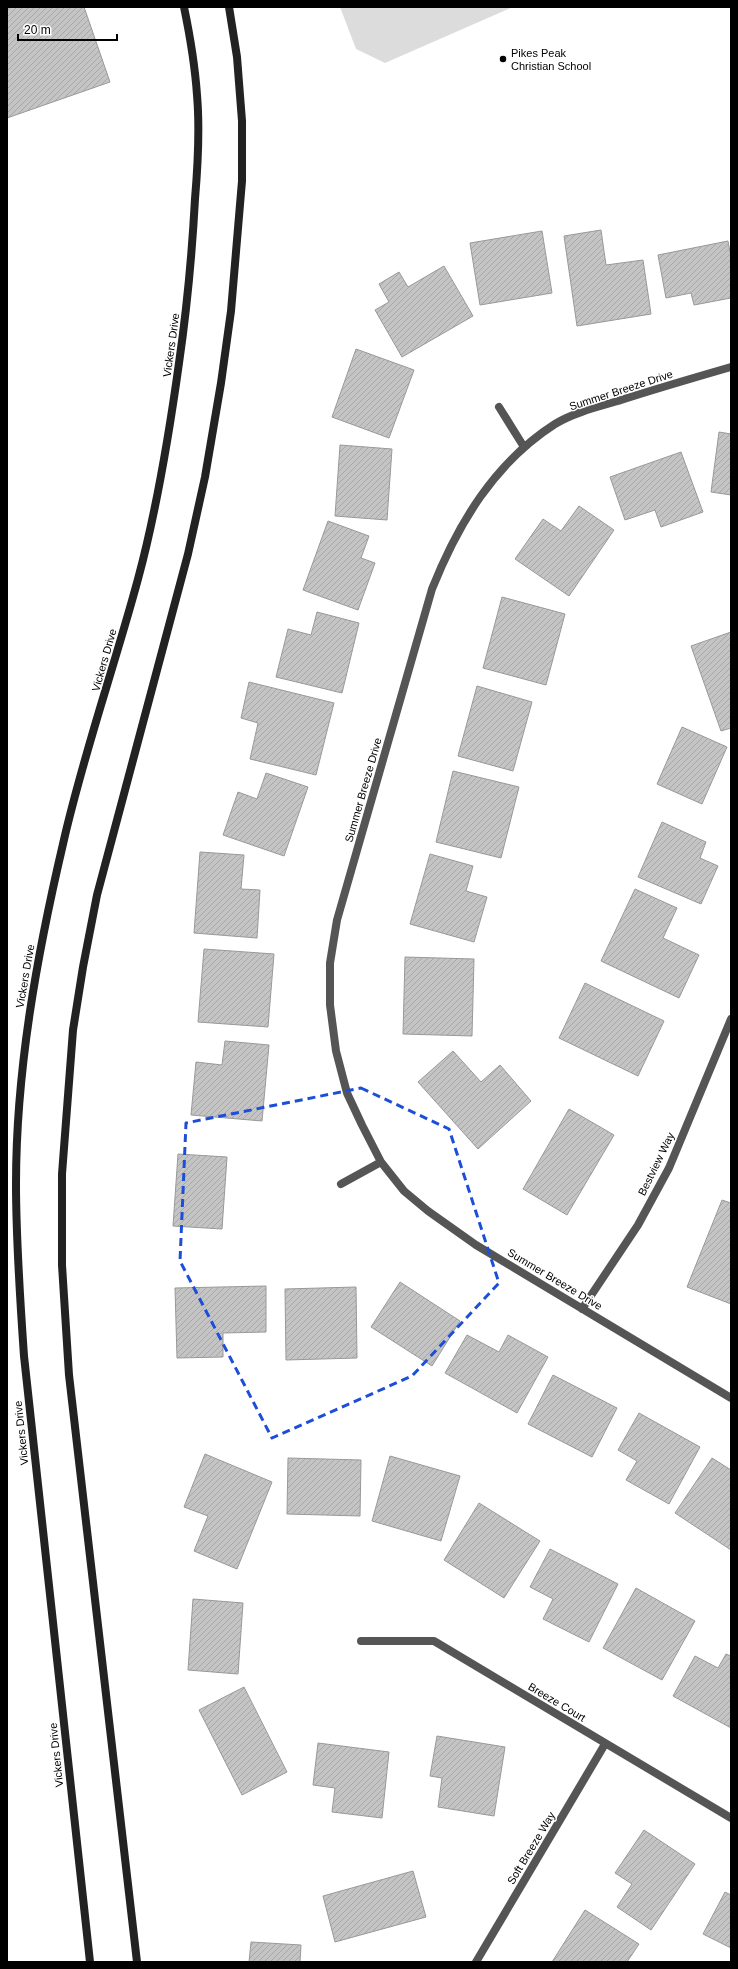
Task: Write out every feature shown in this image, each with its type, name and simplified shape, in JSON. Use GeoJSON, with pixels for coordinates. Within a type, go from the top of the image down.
{"type":"FeatureCollection","features":[{"type":"Feature","properties":{"kind":"main road","name":"Vickers Drive"},"geometry":{"type":"LineString","coordinates":[[90,1962],[24,1356],[17,1261],[16,1182],[26,1043],[49,906],[63,840],[80,776],[109,684],[139,575],[158,490],[175,395],[187,309],[198,150],[198,98],[184,7]]}},
{"type":"Feature","properties":{"kind":"main road"},"geometry":{"type":"LineString","coordinates":[[137,1962],[69,1375],[62,1265],[62,1174],[73,1030],[94,910],[188,554],[205,477],[221,383],[231,311],[242,181],[242,121],[238,65],[229,7]]}},
{"type":"Feature","properties":{"kind":"street","name":"Summer Breeze Drive"},"geometry":{"type":"LineString","coordinates":[[731,367],[596,407],[556,424],[524,447],[503,468],[483,493],[463,523],[446,554],[432,589],[337,920],[330,963],[330,1005],[336,1051],[347,1093],[381,1162],[404,1191],[428,1211],[476,1245],[731,1398]]}},
{"type":"Feature","properties":{"kind":"street"},"geometry":{"type":"LineString","coordinates":[[499,407],[524,447]]}},
{"type":"Feature","properties":{"kind":"street","name":"Bestview Way"},"geometry":{"type":"LineString","coordinates":[[582,1309],[638,1225],[669,1168],[731,1019]]}},
{"type":"Feature","properties":{"kind":"street"},"geometry":{"type":"LineString","coordinates":[[341,1184],[381,1162]]}},
{"type":"Feature","properties":{"kind":"street","name":"Breeze Court"},"geometry":{"type":"LineString","coordinates":[[361,1641],[434,1641],[731,1818]]}},
{"type":"Feature","properties":{"kind":"street","name":"Soft Breeze Way"},"geometry":{"type":"LineString","coordinates":[[476,1962],[605,1744]]}},
{"type":"Feature","properties":{"kind":"highlighted area"},"geometry":{"type":"Polygon","coordinates":[[[361,1088],[449,1129],[499,1283],[412,1376],[272,1438],[180,1261],[186,1123],[361,1088]]]}},
{"type":"Feature","properties":{"kind":"shaded area"},"geometry":{"type":"Polygon","coordinates":[[[340,7],[513,7],[385,63],[356,49],[340,7]]]}},
{"type":"Feature","properties":{"kind":"building"},"geometry":{"type":"Polygon","coordinates":[[[7,7],[84,7],[110,82],[7,118],[7,7]]]}},
{"type":"Feature","properties":{"kind":"building"},"geometry":{"type":"Polygon","coordinates":[[[601,230],[606,265],[643,260],[651,314],[577,326],[564,236],[601,230]]]}},
{"type":"Feature","properties":{"kind":"building"},"geometry":{"type":"Polygon","coordinates":[[[542,231],[552,293],[480,305],[470,243],[542,231]]]}},
{"type":"Feature","properties":{"kind":"building"},"geometry":{"type":"Polygon","coordinates":[[[728,241],[731,257],[731,298],[694,305],[691,293],[666,298],[658,255],[728,241]]]}},
{"type":"Feature","properties":{"kind":"building"},"geometry":{"type":"Polygon","coordinates":[[[444,266],[473,316],[402,357],[375,310],[389,302],[379,284],[399,272],[408,287],[444,266]]]}},
{"type":"Feature","properties":{"kind":"building"},"geometry":{"type":"Polygon","coordinates":[[[356,349],[414,370],[389,438],[332,417],[356,349]]]}},
{"type":"Feature","properties":{"kind":"building"},"geometry":{"type":"Polygon","coordinates":[[[719,432],[731,434],[731,495],[711,492],[719,432]]]}},
{"type":"Feature","properties":{"kind":"building"},"geometry":{"type":"Polygon","coordinates":[[[340,445],[392,449],[387,520],[335,516],[340,445]]]}},
{"type":"Feature","properties":{"kind":"building"},"geometry":{"type":"Polygon","coordinates":[[[681,452],[703,512],[661,527],[655,510],[625,520],[610,477],[681,452]]]}},
{"type":"Feature","properties":{"kind":"building"},"geometry":{"type":"Polygon","coordinates":[[[579,506],[614,530],[569,596],[515,559],[543,519],[561,531],[579,506]]]}},
{"type":"Feature","properties":{"kind":"building"},"geometry":{"type":"Polygon","coordinates":[[[328,521],[369,536],[361,558],[375,563],[358,610],[303,590],[328,521]]]}},
{"type":"Feature","properties":{"kind":"building"},"geometry":{"type":"Polygon","coordinates":[[[502,597],[565,614],[546,685],[483,668],[502,597]]]}},
{"type":"Feature","properties":{"kind":"building"},"geometry":{"type":"Polygon","coordinates":[[[317,612],[359,623],[342,693],[276,677],[288,629],[311,635],[317,612]]]}},
{"type":"Feature","properties":{"kind":"building"},"geometry":{"type":"Polygon","coordinates":[[[731,632],[731,728],[721,731],[691,646],[731,632]]]}},
{"type":"Feature","properties":{"kind":"building"},"geometry":{"type":"Polygon","coordinates":[[[249,682],[334,703],[316,775],[250,759],[258,723],[241,718],[249,682]]]}},
{"type":"Feature","properties":{"kind":"building"},"geometry":{"type":"Polygon","coordinates":[[[477,686],[532,702],[513,771],[458,756],[477,686]]]}},
{"type":"Feature","properties":{"kind":"building"},"geometry":{"type":"Polygon","coordinates":[[[682,727],[727,747],[702,804],[657,784],[682,727]]]}},
{"type":"Feature","properties":{"kind":"building"},"geometry":{"type":"Polygon","coordinates":[[[453,771],[519,787],[501,858],[436,842],[453,771]]]}},
{"type":"Feature","properties":{"kind":"building"},"geometry":{"type":"Polygon","coordinates":[[[266,773],[308,787],[284,856],[223,835],[238,792],[257,799],[266,773]]]}},
{"type":"Feature","properties":{"kind":"building"},"geometry":{"type":"Polygon","coordinates":[[[662,822],[706,842],[700,858],[718,866],[701,904],[638,877],[662,822]]]}},
{"type":"Feature","properties":{"kind":"building"},"geometry":{"type":"Polygon","coordinates":[[[200,852],[244,855],[241,889],[260,890],[257,938],[194,933],[200,852]]]}},
{"type":"Feature","properties":{"kind":"building"},"geometry":{"type":"Polygon","coordinates":[[[430,854],[473,866],[466,891],[487,897],[474,942],[410,924],[430,854]]]}},
{"type":"Feature","properties":{"kind":"building"},"geometry":{"type":"Polygon","coordinates":[[[635,889],[677,908],[663,938],[699,955],[679,998],[601,961],[635,889]]]}},
{"type":"Feature","properties":{"kind":"building"},"geometry":{"type":"Polygon","coordinates":[[[204,949],[274,954],[268,1027],[198,1022],[204,949]]]}},
{"type":"Feature","properties":{"kind":"building"},"geometry":{"type":"Polygon","coordinates":[[[405,957],[474,959],[472,1036],[403,1034],[405,957]]]}},
{"type":"Feature","properties":{"kind":"building"},"geometry":{"type":"Polygon","coordinates":[[[585,983],[664,1021],[638,1076],[559,1038],[585,983]]]}},
{"type":"Feature","properties":{"kind":"building"},"geometry":{"type":"Polygon","coordinates":[[[225,1041],[269,1045],[262,1121],[191,1115],[196,1062],[222,1065],[225,1041]]]}},
{"type":"Feature","properties":{"kind":"building"},"geometry":{"type":"Polygon","coordinates":[[[453,1051],[481,1082],[500,1065],[531,1101],[478,1149],[418,1082],[453,1051]]]}},
{"type":"Feature","properties":{"kind":"building"},"geometry":{"type":"Polygon","coordinates":[[[569,1109],[614,1135],[567,1215],[523,1189],[569,1109]]]}},
{"type":"Feature","properties":{"kind":"building"},"geometry":{"type":"Polygon","coordinates":[[[178,1154],[227,1157],[222,1229],[173,1226],[178,1154]]]}},
{"type":"Feature","properties":{"kind":"building"},"geometry":{"type":"Polygon","coordinates":[[[722,1200],[731,1203],[731,1304],[687,1287],[722,1200]]]}},
{"type":"Feature","properties":{"kind":"building"},"geometry":{"type":"Polygon","coordinates":[[[400,1282],[460,1321],[432,1366],[371,1327],[400,1282]]]}},
{"type":"Feature","properties":{"kind":"building"},"geometry":{"type":"Polygon","coordinates":[[[266,1286],[266,1332],[223,1333],[223,1357],[177,1358],[175,1288],[266,1286]]]}},
{"type":"Feature","properties":{"kind":"building"},"geometry":{"type":"Polygon","coordinates":[[[356,1287],[357,1358],[286,1360],[285,1289],[356,1287]]]}},
{"type":"Feature","properties":{"kind":"building"},"geometry":{"type":"Polygon","coordinates":[[[467,1335],[499,1352],[508,1335],[548,1357],[517,1413],[445,1373],[467,1335]]]}},
{"type":"Feature","properties":{"kind":"building"},"geometry":{"type":"Polygon","coordinates":[[[553,1375],[617,1408],[592,1457],[528,1424],[553,1375]]]}},
{"type":"Feature","properties":{"kind":"building"},"geometry":{"type":"Polygon","coordinates":[[[639,1413],[700,1447],[669,1504],[626,1480],[637,1461],[618,1450],[639,1413]]]}},
{"type":"Feature","properties":{"kind":"building"},"geometry":{"type":"Polygon","coordinates":[[[205,1454],[272,1482],[237,1569],[194,1551],[208,1516],[184,1507],[205,1454]]]}},
{"type":"Feature","properties":{"kind":"building"},"geometry":{"type":"Polygon","coordinates":[[[390,1456],[460,1476],[441,1541],[372,1521],[390,1456]]]}},
{"type":"Feature","properties":{"kind":"building"},"geometry":{"type":"Polygon","coordinates":[[[288,1458],[361,1460],[360,1516],[287,1514],[288,1458]]]}},
{"type":"Feature","properties":{"kind":"building"},"geometry":{"type":"Polygon","coordinates":[[[712,1458],[731,1470],[731,1550],[675,1513],[712,1458]]]}},
{"type":"Feature","properties":{"kind":"building"},"geometry":{"type":"Polygon","coordinates":[[[479,1503],[540,1541],[504,1598],[444,1560],[479,1503]]]}},
{"type":"Feature","properties":{"kind":"building"},"geometry":{"type":"Polygon","coordinates":[[[550,1549],[618,1584],[589,1642],[543,1619],[553,1599],[530,1587],[550,1549]]]}},
{"type":"Feature","properties":{"kind":"building"},"geometry":{"type":"Polygon","coordinates":[[[636,1588],[695,1621],[662,1680],[603,1648],[636,1588]]]}},
{"type":"Feature","properties":{"kind":"building"},"geometry":{"type":"Polygon","coordinates":[[[193,1599],[243,1603],[238,1674],[188,1670],[193,1599]]]}},
{"type":"Feature","properties":{"kind":"building"},"geometry":{"type":"Polygon","coordinates":[[[726,1654],[731,1656],[731,1728],[673,1696],[695,1656],[718,1668],[726,1654]]]}},
{"type":"Feature","properties":{"kind":"building"},"geometry":{"type":"Polygon","coordinates":[[[244,1687],[287,1772],[242,1795],[199,1710],[244,1687]]]}},
{"type":"Feature","properties":{"kind":"building"},"geometry":{"type":"Polygon","coordinates":[[[437,1736],[505,1747],[494,1816],[438,1807],[442,1778],[430,1776],[437,1736]]]}},
{"type":"Feature","properties":{"kind":"building"},"geometry":{"type":"Polygon","coordinates":[[[318,1743],[389,1752],[382,1818],[332,1812],[335,1788],[313,1785],[318,1743]]]}},
{"type":"Feature","properties":{"kind":"building"},"geometry":{"type":"Polygon","coordinates":[[[644,1830],[695,1864],[651,1930],[617,1907],[632,1884],[615,1873],[644,1830]]]}},
{"type":"Feature","properties":{"kind":"building"},"geometry":{"type":"Polygon","coordinates":[[[413,1871],[426,1917],[335,1942],[323,1896],[413,1871]]]}},
{"type":"Feature","properties":{"kind":"building"},"geometry":{"type":"Polygon","coordinates":[[[725,1892],[731,1895],[731,1948],[703,1934],[725,1892]]]}},
{"type":"Feature","properties":{"kind":"building"},"geometry":{"type":"Polygon","coordinates":[[[585,1910],[639,1944],[627,1962],[552,1962],[585,1910]]]}},
{"type":"Feature","properties":{"kind":"building"},"geometry":{"type":"Polygon","coordinates":[[[251,1942],[301,1945],[300,1962],[249,1962],[251,1942]]]}},
{"type":"Feature","properties":{"kind":"place","name":"Pikes Peak Christian School"},"geometry":{"type":"Point","coordinates":[503,59]}}]}
